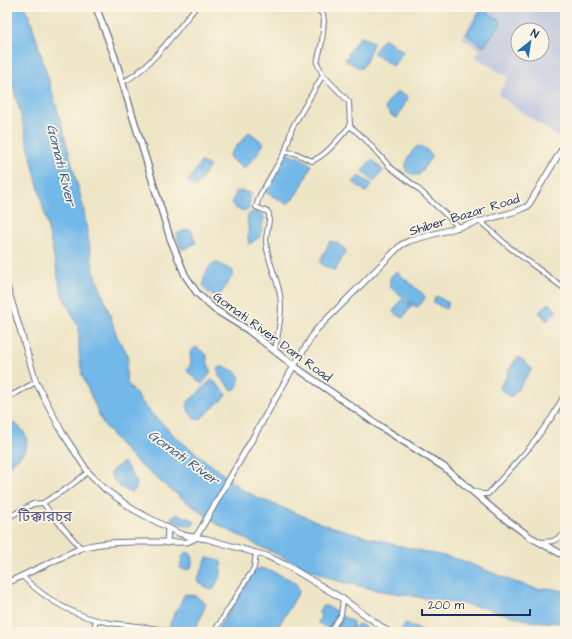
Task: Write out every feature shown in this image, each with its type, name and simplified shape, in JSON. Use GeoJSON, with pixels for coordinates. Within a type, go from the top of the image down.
{"type":"FeatureCollection","features":[{"type":"Feature","properties":{"kind":"main road","name":"Gomati River Dam Road"},"geometry":{"type":"LineString","coordinates":[[96,7],[123,82],[170,238],[185,275],[197,293],[214,309],[244,327],[294,366],[381,427],[433,459],[453,474],[500,515],[538,542],[565,556]]}},
{"type":"Feature","properties":{"kind":"street"},"geometry":{"type":"LineString","coordinates":[[123,82],[135,75],[147,64],[196,7]]}},
{"type":"Feature","properties":{"kind":"street"},"geometry":{"type":"LineString","coordinates":[[285,152],[295,153],[312,161],[319,158],[330,148],[350,126],[349,102],[323,75],[317,62],[322,42],[324,18],[316,7]]}},
{"type":"Feature","properties":{"kind":"street"},"geometry":{"type":"LineString","coordinates":[[275,351],[280,324],[281,302],[279,289],[267,250],[266,239],[269,214],[268,212],[256,207],[260,195],[285,152],[292,128],[323,75]]}},
{"type":"Feature","properties":{"kind":"street"},"geometry":{"type":"LineString","coordinates":[[350,126],[365,139],[390,166],[415,186],[459,227]]}},
{"type":"Feature","properties":{"kind":"street","name":"Shiber Bazar Road"},"geometry":{"type":"LineString","coordinates":[[196,537],[294,366],[320,325],[339,308],[398,247],[409,241],[517,211],[528,206],[565,144]]}},
{"type":"Feature","properties":{"kind":"street"},"geometry":{"type":"LineString","coordinates":[[480,221],[509,247],[565,289]]}},
{"type":"Feature","properties":{"kind":"street"},"geometry":{"type":"LineString","coordinates":[[7,286],[36,382],[62,432],[88,472],[106,490],[134,510],[187,536],[207,539],[256,553],[286,565],[343,599],[389,632]]}},
{"type":"Feature","properties":{"kind":"street"},"geometry":{"type":"LineString","coordinates":[[7,398],[36,382]]}},
{"type":"Feature","properties":{"kind":"street"},"geometry":{"type":"LineString","coordinates":[[471,490],[482,494],[488,494],[530,447],[552,417],[565,394]]}},
{"type":"Feature","properties":{"kind":"street"},"geometry":{"type":"LineString","coordinates":[[7,518],[33,504],[43,503],[69,487],[88,472]]}},
{"type":"Feature","properties":{"kind":"street"},"geometry":{"type":"LineString","coordinates":[[43,503],[81,548]]}},
{"type":"Feature","properties":{"kind":"street"},"geometry":{"type":"LineString","coordinates":[[167,543],[168,528]]}},
{"type":"Feature","properties":{"kind":"street"},"geometry":{"type":"LineString","coordinates":[[538,542],[546,543],[553,541],[565,534]]}},
{"type":"Feature","properties":{"kind":"street"},"geometry":{"type":"LineString","coordinates":[[7,583],[81,548],[104,544],[186,542],[196,537]]}},
{"type":"Feature","properties":{"kind":"street"},"geometry":{"type":"LineString","coordinates":[[214,632],[254,568],[256,553]]}},
{"type":"Feature","properties":{"kind":"street"},"geometry":{"type":"LineString","coordinates":[[22,576],[58,605],[72,612],[110,623],[149,627],[170,632]]}},
{"type":"Feature","properties":{"kind":"street"},"geometry":{"type":"LineString","coordinates":[[330,632],[341,616],[343,599]]}},
{"type":"Feature","properties":{"kind":"street"},"geometry":{"type":"LineString","coordinates":[[93,632],[96,620]]}},
{"type":"Feature","properties":{"kind":"shaded area"},"geometry":{"type":"Polygon","coordinates":[[[480,7],[565,7],[565,128],[559,138],[498,95],[508,77],[475,57],[480,50],[462,38],[480,7]]]}},
{"type":"Feature","properties":{"kind":"water","name":"Gomati River"},"geometry":{"type":"Polygon","coordinates":[[[7,7],[25,7],[32,24],[62,126],[83,206],[93,268],[117,337],[126,351],[128,359],[126,370],[127,383],[150,412],[178,439],[243,490],[263,500],[326,525],[400,546],[461,560],[512,581],[537,589],[548,588],[565,591],[565,623],[530,621],[485,608],[376,590],[334,580],[261,547],[217,524],[140,465],[122,447],[103,424],[82,375],[79,353],[79,328],[62,295],[46,219],[7,64],[7,7]]]}},
{"type":"Feature","properties":{"kind":"water"},"geometry":{"type":"Polygon","coordinates":[[[483,10],[500,20],[501,23],[483,46],[467,35],[467,33],[483,10]]]}},
{"type":"Feature","properties":{"kind":"water"},"geometry":{"type":"Polygon","coordinates":[[[360,36],[373,42],[365,63],[361,69],[345,60],[360,36]]]}},
{"type":"Feature","properties":{"kind":"water"},"geometry":{"type":"Polygon","coordinates":[[[384,38],[403,51],[393,66],[374,54],[384,38]]]}},
{"type":"Feature","properties":{"kind":"water"},"geometry":{"type":"Polygon","coordinates":[[[397,92],[406,95],[408,98],[397,118],[392,116],[385,108],[397,92]]]}},
{"type":"Feature","properties":{"kind":"water"},"geometry":{"type":"Polygon","coordinates":[[[249,132],[264,143],[256,156],[244,169],[231,159],[229,155],[249,132]]]}},
{"type":"Feature","properties":{"kind":"water"},"geometry":{"type":"Polygon","coordinates":[[[418,146],[426,149],[432,156],[419,175],[413,175],[406,171],[406,164],[413,151],[418,146]]]}},
{"type":"Feature","properties":{"kind":"water"},"geometry":{"type":"Polygon","coordinates":[[[287,154],[300,158],[311,165],[299,191],[287,204],[267,193],[264,189],[287,154]]]}},
{"type":"Feature","properties":{"kind":"water"},"geometry":{"type":"Polygon","coordinates":[[[371,160],[375,162],[383,171],[374,182],[362,170],[371,160]]]}},
{"type":"Feature","properties":{"kind":"water"},"geometry":{"type":"Polygon","coordinates":[[[201,162],[210,166],[196,187],[188,181],[201,162]]]}},
{"type":"Feature","properties":{"kind":"water"},"geometry":{"type":"Polygon","coordinates":[[[359,176],[372,184],[366,192],[353,182],[359,176]]]}},
{"type":"Feature","properties":{"kind":"water"},"geometry":{"type":"Polygon","coordinates":[[[236,191],[251,194],[248,210],[239,210],[232,204],[236,191]]]}},
{"type":"Feature","properties":{"kind":"water"},"geometry":{"type":"Polygon","coordinates":[[[252,212],[262,214],[264,217],[260,237],[249,244],[248,215],[252,212]]]}},
{"type":"Feature","properties":{"kind":"water"},"geometry":{"type":"Polygon","coordinates":[[[189,229],[191,230],[196,243],[185,249],[181,248],[177,236],[178,233],[189,229]]]}},
{"type":"Feature","properties":{"kind":"water"},"geometry":{"type":"Polygon","coordinates":[[[330,241],[337,243],[346,251],[335,271],[322,265],[320,261],[330,241]]]}},
{"type":"Feature","properties":{"kind":"water"},"geometry":{"type":"Polygon","coordinates":[[[216,262],[233,271],[233,275],[218,298],[206,290],[203,282],[210,266],[216,262]]]}},
{"type":"Feature","properties":{"kind":"water"},"geometry":{"type":"Polygon","coordinates":[[[396,271],[425,296],[423,301],[416,307],[390,287],[390,278],[396,271]]]}},
{"type":"Feature","properties":{"kind":"water"},"geometry":{"type":"Polygon","coordinates":[[[436,296],[449,303],[446,309],[433,302],[436,296]]]}},
{"type":"Feature","properties":{"kind":"water"},"geometry":{"type":"Polygon","coordinates":[[[401,299],[412,305],[403,318],[393,312],[401,299]]]}},
{"type":"Feature","properties":{"kind":"water"},"geometry":{"type":"Polygon","coordinates":[[[549,303],[557,311],[547,321],[539,312],[549,303]]]}},
{"type":"Feature","properties":{"kind":"water"},"geometry":{"type":"Polygon","coordinates":[[[196,347],[207,355],[207,361],[210,369],[210,374],[202,384],[187,371],[191,363],[190,352],[196,347]]]}},
{"type":"Feature","properties":{"kind":"water"},"geometry":{"type":"Polygon","coordinates":[[[518,357],[532,369],[511,397],[501,390],[500,387],[507,376],[508,371],[518,357]]]}},
{"type":"Feature","properties":{"kind":"water"},"geometry":{"type":"Polygon","coordinates":[[[224,366],[236,372],[240,377],[235,389],[232,390],[218,375],[219,368],[224,366]]]}},
{"type":"Feature","properties":{"kind":"water"},"geometry":{"type":"Polygon","coordinates":[[[211,380],[214,381],[226,394],[225,397],[199,420],[190,413],[188,402],[211,380]]]}},
{"type":"Feature","properties":{"kind":"water"},"geometry":{"type":"Polygon","coordinates":[[[565,397],[565,418],[557,413],[565,397]]]}},
{"type":"Feature","properties":{"kind":"water"},"geometry":{"type":"Polygon","coordinates":[[[14,423],[21,429],[27,441],[24,452],[7,467],[7,427],[14,423]]]}},
{"type":"Feature","properties":{"kind":"water"},"geometry":{"type":"Polygon","coordinates":[[[124,462],[137,483],[136,489],[131,493],[118,485],[111,475],[111,471],[124,462]]]}},
{"type":"Feature","properties":{"kind":"water"},"geometry":{"type":"Polygon","coordinates":[[[177,514],[193,520],[195,523],[192,526],[173,521],[171,517],[177,514]]]}},
{"type":"Feature","properties":{"kind":"water"},"geometry":{"type":"Polygon","coordinates":[[[187,552],[191,554],[193,559],[191,568],[188,570],[180,568],[183,555],[187,552]]]}},
{"type":"Feature","properties":{"kind":"water"},"geometry":{"type":"Polygon","coordinates":[[[207,557],[220,560],[222,568],[213,590],[197,581],[207,557]]]}},
{"type":"Feature","properties":{"kind":"water"},"geometry":{"type":"Polygon","coordinates":[[[260,568],[274,572],[291,580],[297,585],[299,592],[275,632],[216,632],[255,571],[260,568]]]}},
{"type":"Feature","properties":{"kind":"water"},"geometry":{"type":"Polygon","coordinates":[[[185,594],[196,596],[206,604],[193,631],[174,632],[170,627],[170,623],[185,594]]]}},
{"type":"Feature","properties":{"kind":"water"},"geometry":{"type":"Polygon","coordinates":[[[322,606],[326,606],[338,612],[329,629],[318,623],[321,615],[318,612],[322,606]]]}},
{"type":"Feature","properties":{"kind":"water"},"geometry":{"type":"Polygon","coordinates":[[[342,617],[353,622],[353,627],[350,632],[333,632],[342,617]]]}},
{"type":"Feature","properties":{"kind":"water"},"geometry":{"type":"Polygon","coordinates":[[[405,623],[408,624],[424,632],[401,632],[405,623]]]}},
{"type":"Feature","properties":{"kind":"water"},"geometry":{"type":"Polygon","coordinates":[[[359,624],[373,632],[352,632],[359,624]]]}},
{"type":"Feature","properties":{"kind":"district","name":"টিক্কারচর"},"geometry":{"type":"Point","coordinates":[45,516]}}]}
